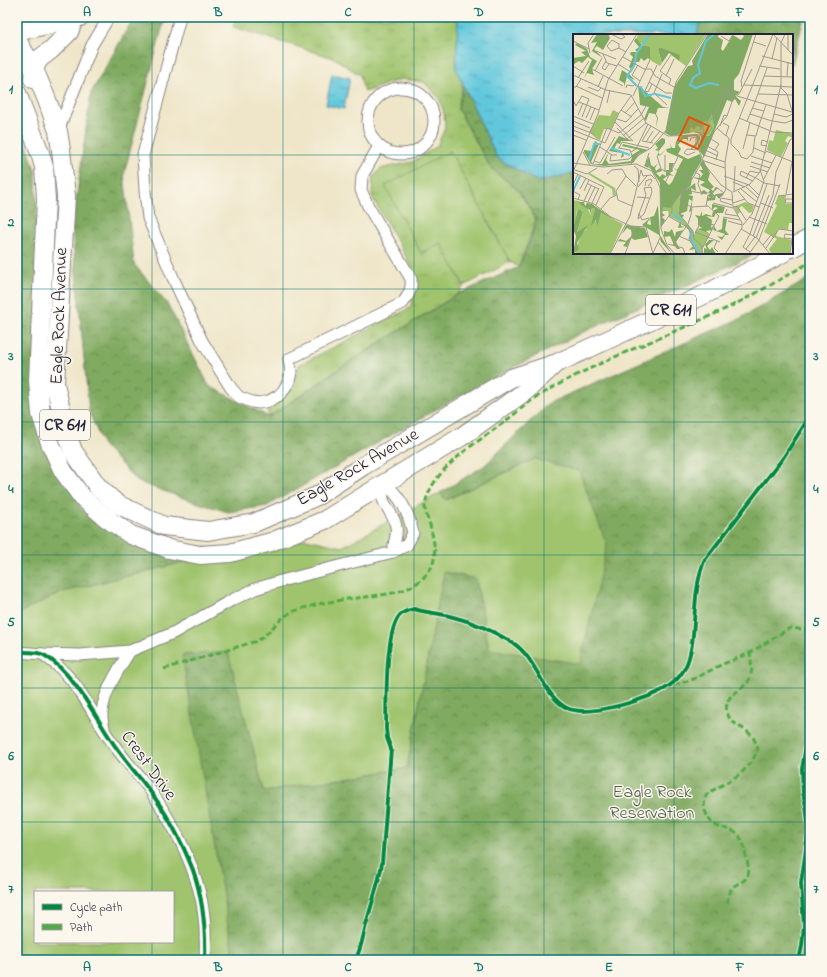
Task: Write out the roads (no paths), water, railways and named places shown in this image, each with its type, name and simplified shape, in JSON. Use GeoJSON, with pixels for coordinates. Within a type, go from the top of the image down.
{"type":"FeatureCollection","features":[{"type":"Feature","properties":{"kind":"main road"},"geometry":{"type":"LineString","coordinates":[[17,30],[21,31],[77,18]]}},
{"type":"Feature","properties":{"kind":"main road"},"geometry":{"type":"LineString","coordinates":[[40,153],[43,128],[36,103],[33,83],[34,69],[39,59],[51,50],[69,32],[77,18]]}},
{"type":"Feature","properties":{"kind":"main road","name":"Eagle Rock Avenue"},"geometry":{"type":"LineString","coordinates":[[17,40],[34,69],[58,131],[66,196],[55,384],[65,427],[73,451],[98,487],[117,504],[164,526],[208,532],[254,523],[317,496],[363,466],[511,378],[557,362],[710,292],[781,254]]}},
{"type":"Feature","properties":{"kind":"main road","name":"Eagle Rock Avenue"},"geometry":{"type":"LineString","coordinates":[[17,93],[44,167],[46,199],[38,381],[41,414],[50,444],[62,471],[82,496],[105,517],[131,535],[169,549],[200,554],[230,552],[271,542],[325,520],[461,437],[527,390],[557,362]]}},
{"type":"Feature","properties":{"kind":"main road"},"geometry":{"type":"LineString","coordinates":[[793,247],[810,238]]}},
{"type":"Feature","properties":{"kind":"main road"},"geometry":{"type":"LineString","coordinates":[[385,483],[385,470],[444,431],[454,412]]}},
{"type":"Feature","properties":{"kind":"main road"},"geometry":{"type":"LineString","coordinates":[[363,466],[385,483]]}},
{"type":"Feature","properties":{"kind":"street"},"geometry":{"type":"LineString","coordinates":[[58,131],[92,45],[109,17]]}},
{"type":"Feature","properties":{"kind":"street"},"geometry":{"type":"LineString","coordinates":[[180,17],[143,155],[144,191],[148,218],[202,341],[231,388],[240,397],[259,403],[269,401],[278,396],[284,391],[289,381],[291,372],[289,359],[404,302],[410,292],[412,286],[411,280],[368,206],[361,190],[362,176],[379,146]]}},
{"type":"Feature","properties":{"kind":"street"},"geometry":{"type":"LineString","coordinates":[[398,87],[411,89],[423,95],[431,106],[434,118],[433,131],[426,143],[416,151],[403,154],[390,153],[379,146],[370,136],[367,123],[368,110],[375,99],[385,91],[398,87]]}},
{"type":"Feature","properties":{"kind":"street"},"geometry":{"type":"LineString","coordinates":[[385,483],[383,499],[392,514],[397,531],[393,544],[393,552]]}},
{"type":"Feature","properties":{"kind":"street"},"geometry":{"type":"LineString","coordinates":[[17,652],[80,656],[130,651],[172,633],[255,589],[281,580],[393,552],[407,545],[413,533],[408,515],[401,500],[385,483]]}},
{"type":"Feature","properties":{"kind":"street","name":"Crest Drive"},"geometry":{"type":"LineString","coordinates":[[130,651],[117,672],[106,695],[102,722],[111,741],[160,805],[178,837],[193,870],[200,892],[206,940],[205,960]]}},
{"type":"Feature","properties":{"kind":"street","name":"Crest Drive"},"geometry":{"type":"LineString","coordinates":[[43,654],[62,670],[106,731]]}},
{"type":"Feature","properties":{"kind":"water"},"geometry":{"type":"Polygon","coordinates":[[[458,17],[701,17],[697,34],[573,34],[573,173],[538,182],[497,158],[456,69],[458,17]]]}},
{"type":"Feature","properties":{"kind":"water"},"geometry":{"type":"Polygon","coordinates":[[[332,74],[350,78],[344,109],[326,105],[332,74]]]}},
{"type":"Feature","properties":{"kind":"park label","name":"Eagle Rock Reservation"},"geometry":{"type":"Point","coordinates":[652,803]}}]}
